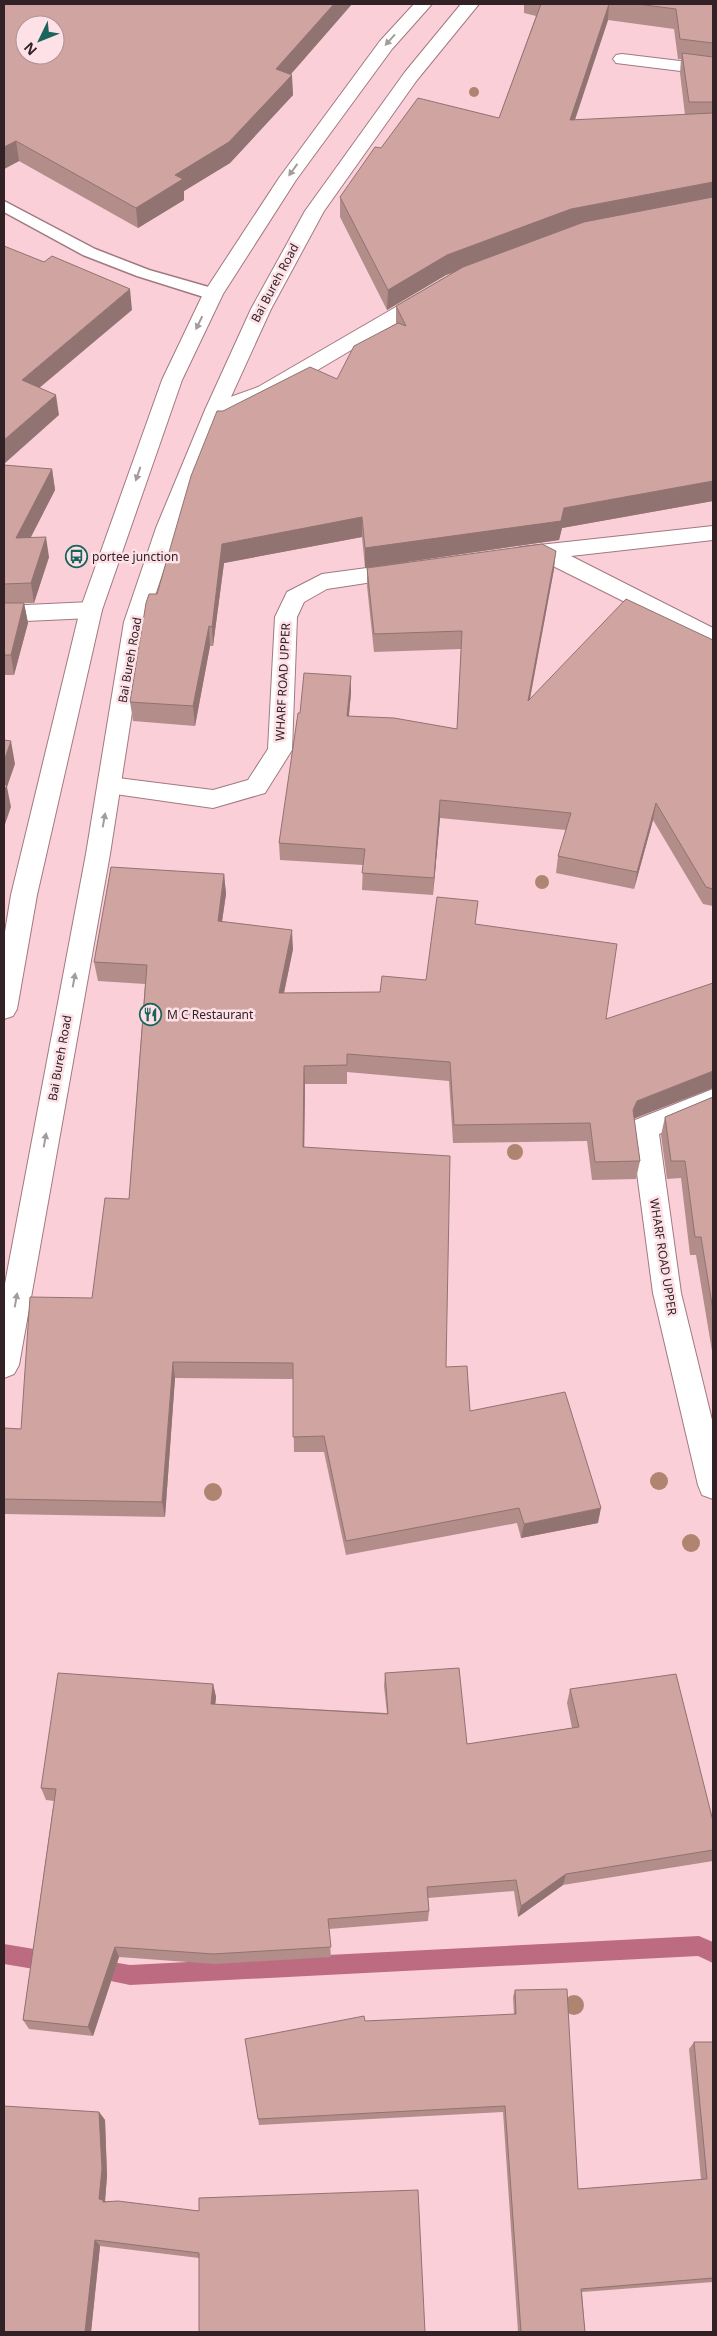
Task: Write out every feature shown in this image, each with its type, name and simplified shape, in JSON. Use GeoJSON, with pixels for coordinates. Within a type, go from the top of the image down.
{"type":"FeatureCollection","features":[{"type":"Feature","properties":{"kind":"main road"},"geometry":{"type":"LineString","coordinates":[[4,1009],[24,895],[92,610],[138,472],[172,380],[213,294],[293,170],[386,45],[423,4]]}},
{"type":"Feature","properties":{"kind":"main road","name":"Bai Bureh Road"},"geometry":{"type":"LineString","coordinates":[[4,1365],[110,786],[135,622],[167,528],[214,410],[261,309],[315,211],[411,76],[470,4]]}},
{"type":"Feature","properties":{"kind":"main road"},"geometry":{"type":"LineString","coordinates":[[622,59],[713,70]]}},
{"type":"Feature","properties":{"kind":"main road"},"geometry":{"type":"LineString","coordinates":[[214,410],[265,392],[445,286]]}},
{"type":"Feature","properties":{"kind":"main road"},"geometry":{"type":"LineString","coordinates":[[495,558],[713,533]]}},
{"type":"Feature","properties":{"kind":"main road"},"geometry":{"type":"LineString","coordinates":[[544,552],[713,638]]}},
{"type":"Feature","properties":{"kind":"main road","name":"WHARF ROAD UPPER"},"geometry":{"type":"LineString","coordinates":[[110,786],[213,799],[256,787],[280,750],[286,617],[295,597],[322,582],[428,568]]}},
{"type":"Feature","properties":{"kind":"main road"},"geometry":{"type":"LineString","coordinates":[[4,614],[92,610]]}},
{"type":"Feature","properties":{"kind":"main road","name":"WHARF ROAD UPPER"},"geometry":{"type":"LineString","coordinates":[[713,1100],[645,1128],[666,1293],[713,1485]]}},
{"type":"Feature","properties":{"kind":"lane"},"geometry":{"type":"LineString","coordinates":[[4,206],[89,252],[143,273],[213,294]]}},
{"type":"Feature","properties":{"kind":"building"},"geometry":{"type":"Polygon","coordinates":[[[4,4],[334,4],[276,69],[292,75],[229,142],[175,175],[183,179],[136,208],[16,141],[4,147],[4,4]]]}},
{"type":"Feature","properties":{"kind":"building"},"geometry":{"type":"Polygon","coordinates":[[[541,4],[609,4],[570,120],[713,113],[713,182],[571,209],[447,255],[388,290],[340,197],[375,147],[381,148],[418,98],[499,118],[541,4]]]}},
{"type":"Feature","properties":{"kind":"building"},"geometry":{"type":"Polygon","coordinates":[[[637,4],[713,4],[713,43],[680,39],[676,9],[637,4]]]}},
{"type":"Feature","properties":{"kind":"building"},"geometry":{"type":"Polygon","coordinates":[[[682,53],[713,57],[713,102],[689,102],[682,53]]]}},
{"type":"Feature","properties":{"kind":"building"},"geometry":{"type":"Polygon","coordinates":[[[713,197],[713,481],[564,508],[561,521],[365,548],[362,517],[222,544],[212,627],[209,626],[193,706],[130,702],[146,603],[149,594],[157,594],[191,476],[217,411],[223,411],[310,367],[337,379],[354,346],[398,323],[406,326],[396,306],[463,267],[584,222],[713,197]]]}},
{"type":"Feature","properties":{"kind":"building"},"geometry":{"type":"Polygon","coordinates":[[[4,246],[44,262],[52,256],[130,289],[22,380],[56,395],[4,440],[4,246]]]}},
{"type":"Feature","properties":{"kind":"building"},"geometry":{"type":"Polygon","coordinates":[[[4,465],[52,469],[16,538],[46,537],[31,583],[4,584],[4,465]]]}},
{"type":"Feature","properties":{"kind":"building"},"geometry":{"type":"Polygon","coordinates":[[[542,544],[556,551],[528,701],[626,599],[713,640],[713,889],[706,887],[656,803],[637,872],[558,856],[571,813],[440,800],[434,878],[362,873],[365,849],[279,843],[298,713],[300,713],[304,673],[351,676],[347,716],[394,718],[457,729],[462,631],[374,634],[367,568],[542,544]]]}},
{"type":"Feature","properties":{"kind":"building"},"geometry":{"type":"Polygon","coordinates":[[[4,603],[24,603],[11,655],[4,655],[4,603]]]}},
{"type":"Feature","properties":{"kind":"building"},"geometry":{"type":"Polygon","coordinates":[[[4,740],[11,741],[4,761],[4,740]]]}},
{"type":"Feature","properties":{"kind":"building"},"geometry":{"type":"Polygon","coordinates":[[[111,867],[224,874],[218,921],[292,930],[279,993],[380,992],[382,976],[426,980],[437,897],[478,901],[475,924],[617,944],[606,1019],[713,983],[713,1071],[637,1101],[633,1110],[640,1161],[595,1162],[590,1123],[454,1125],[450,1062],[347,1054],[347,1065],[304,1066],[303,1147],[450,1156],[446,1367],[467,1366],[470,1411],[565,1392],[601,1508],[524,1524],[519,1508],[346,1541],[324,1436],[293,1437],[293,1363],[173,1362],[162,1502],[4,1499],[4,1428],[21,1429],[30,1297],[92,1298],[105,1198],[129,1199],[147,965],[94,962],[111,867]]]}},
{"type":"Feature","properties":{"kind":"building"},"geometry":{"type":"Polygon","coordinates":[[[713,1097],[713,1311],[701,1237],[695,1237],[685,1161],[671,1161],[665,1117],[713,1097]]]}},
{"type":"Feature","properties":{"kind":"building"},"geometry":{"type":"Polygon","coordinates":[[[459,1668],[467,1744],[579,1727],[570,1689],[676,1674],[713,1821],[713,1850],[566,1874],[521,1906],[516,1880],[427,1887],[429,1911],[328,1919],[331,1947],[213,1954],[115,1947],[88,2027],[23,2020],[56,1789],[41,1788],[58,1673],[213,1684],[211,1704],[388,1714],[385,1673],[459,1668]]]}},
{"type":"Feature","properties":{"kind":"building"},"geometry":{"type":"Polygon","coordinates":[[[567,1989],[578,2189],[707,2179],[694,2042],[713,2042],[713,2278],[581,2289],[585,2332],[521,2332],[505,2106],[258,2119],[245,2039],[364,2016],[365,2021],[516,2014],[515,1990],[567,1989]]]}},
{"type":"Feature","properties":{"kind":"building"},"geometry":{"type":"Polygon","coordinates":[[[4,2106],[99,2112],[102,2169],[99,2199],[103,2200],[103,2202],[118,2201],[199,2211],[199,2198],[418,2190],[425,2332],[199,2332],[199,2253],[95,2240],[85,2332],[4,2332],[4,2106]]]}},
{"type":"Feature","properties":{"kind":"waterway"},"geometry":{"type":"LineString","coordinates":[[94,1969],[130,1975],[699,1946],[713,1953]]}},
{"type":"Feature","properties":{"kind":"waterway"},"geometry":{"type":"LineString","coordinates":[[4,1954],[52,1962]]}},
{"type":"Feature","properties":{"kind":"place","name":"portee junction"},"geometry":{"type":"Point","coordinates":[76,557]}},
{"type":"Feature","properties":{"kind":"place","name":"M C Restaurant"},"geometry":{"type":"Point","coordinates":[151,1015]}}]}
